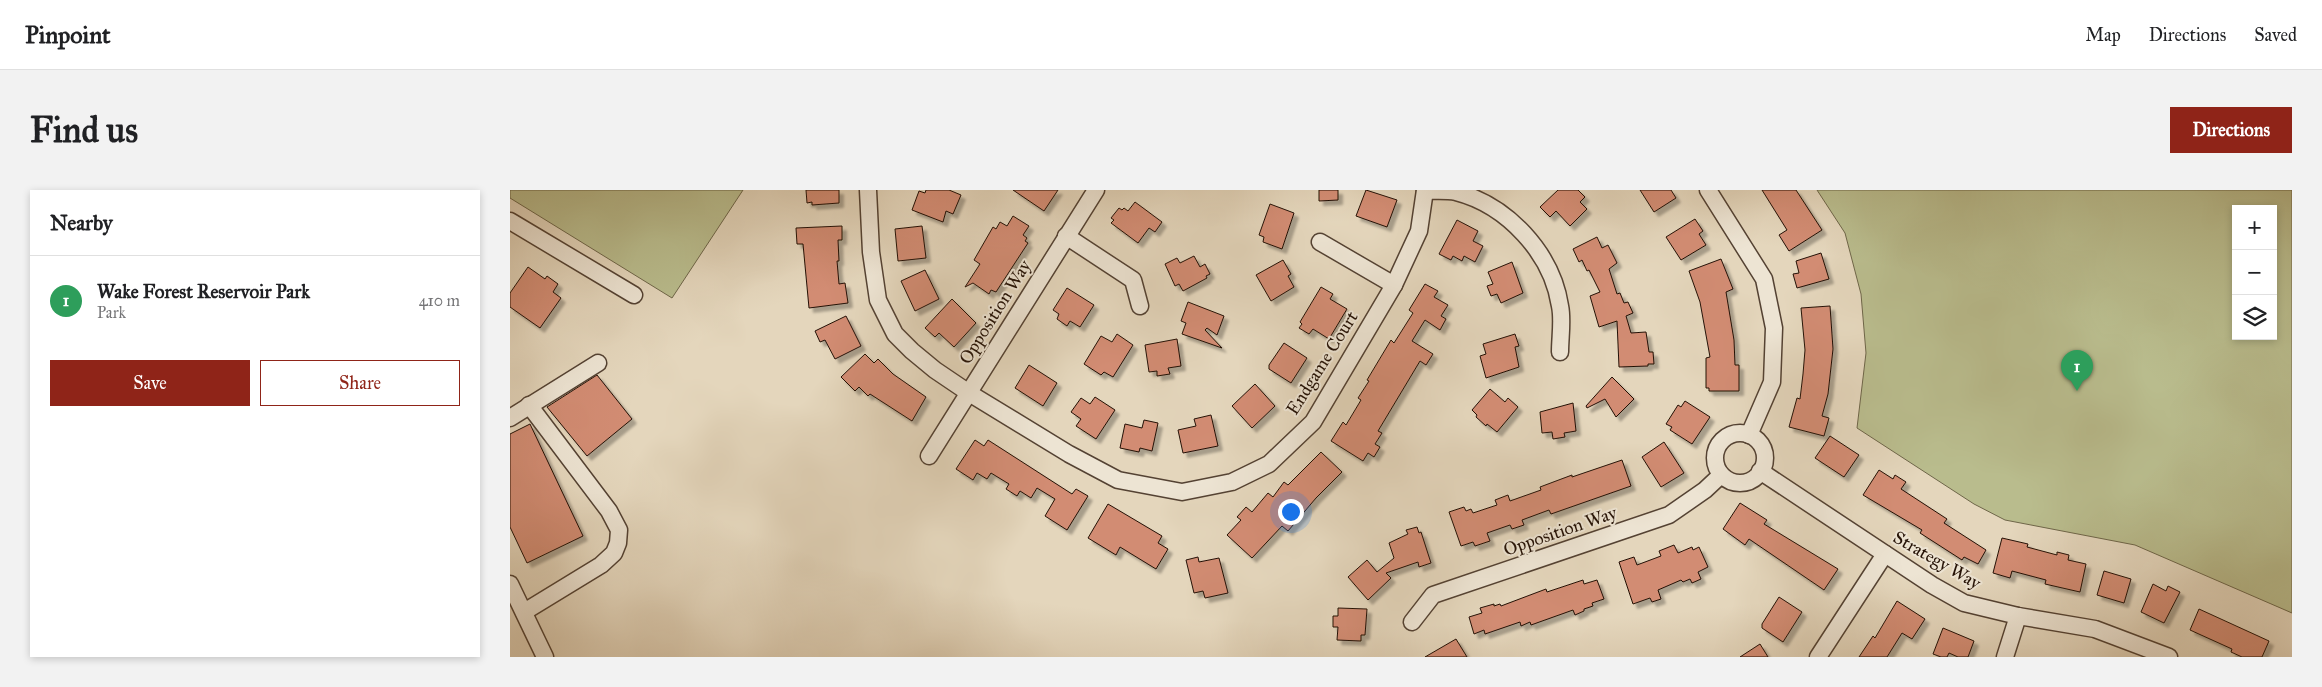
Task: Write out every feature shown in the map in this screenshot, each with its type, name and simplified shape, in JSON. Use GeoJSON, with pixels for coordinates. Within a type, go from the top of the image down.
{"type":"FeatureCollection","features":[{"type":"Feature","properties":{"kind":"street","name":"Endgame Court"},"geometry":{"type":"LineString","coordinates":[[868,190],[871,252],[878,300],[895,334],[912,351],[935,370],[969,393],[1069,454],[1118,480],[1182,492],[1232,482],[1269,464],[1313,422],[1394,285],[1419,231],[1425,190]]}},
{"type":"Feature","properties":{"kind":"street","name":"Opposition Way"},"geometry":{"type":"LineString","coordinates":[[930,456],[1096,190]]}},
{"type":"Feature","properties":{"kind":"street"},"geometry":{"type":"LineString","coordinates":[[1425,190],[1455,192],[1483,203],[1514,223],[1532,242],[1552,277],[1560,306],[1560,352]]}},
{"type":"Feature","properties":{"kind":"street"},"geometry":{"type":"LineString","coordinates":[[1708,190],[1764,279],[1774,328],[1772,382],[1749,435]]}},
{"type":"Feature","properties":{"kind":"street"},"geometry":{"type":"LineString","coordinates":[[510,221],[634,295]]}},
{"type":"Feature","properties":{"kind":"street"},"geometry":{"type":"LineString","coordinates":[[1066,236],[1133,280],[1140,306]]}},
{"type":"Feature","properties":{"kind":"street"},"geometry":{"type":"LineString","coordinates":[[1320,242],[1394,285]]}},
{"type":"Feature","properties":{"kind":"street"},"geometry":{"type":"LineString","coordinates":[[510,418],[598,363]]}},
{"type":"Feature","properties":{"kind":"street"},"geometry":{"type":"LineString","coordinates":[[524,612],[601,565],[614,554],[618,543],[619,530],[609,512],[529,405]]}},
{"type":"Feature","properties":{"kind":"street"},"geometry":{"type":"LineString","coordinates":[[1733,434],[1749,435],[1755,438],[1763,450],[1764,458],[1760,471],[1748,481],[1740,482],[1732,482],[1721,475],[1715,457],[1720,442],[1733,434]]}},
{"type":"Feature","properties":{"kind":"street","name":"Strategy Way"},"geometry":{"type":"LineString","coordinates":[[1760,471],[1885,554],[1964,603],[2018,616],[2095,629],[2169,657]]}},
{"type":"Feature","properties":{"kind":"street","name":"Opposition Way"},"geometry":{"type":"LineString","coordinates":[[1412,622],[1433,596],[1669,515],[1705,490],[1721,475]]}},
{"type":"Feature","properties":{"kind":"street"},"geometry":{"type":"LineString","coordinates":[[1818,657],[1885,554]]}},
{"type":"Feature","properties":{"kind":"street"},"geometry":{"type":"LineString","coordinates":[[510,584],[545,657]]}},
{"type":"Feature","properties":{"kind":"street"},"geometry":{"type":"LineString","coordinates":[[2005,657],[2018,616]]}},
{"type":"Feature","properties":{"kind":"green space"},"geometry":{"type":"Polygon","coordinates":[[[510,190],[743,190],[672,298],[510,198],[510,190]]]}},
{"type":"Feature","properties":{"kind":"green space"},"geometry":{"type":"Polygon","coordinates":[[[1817,190],[2292,190],[2292,613],[2135,545],[2005,520],[1974,504],[1857,428],[1866,353],[1861,294],[1845,233],[1817,190]]]}},
{"type":"Feature","properties":{"kind":"building"},"geometry":{"type":"Polygon","coordinates":[[[806,190],[839,190],[839,203],[812,205],[812,202],[807,203],[806,190]]]}},
{"type":"Feature","properties":{"kind":"building"},"geometry":{"type":"Polygon","coordinates":[[[926,190],[949,190],[961,195],[953,214],[946,211],[943,222],[912,210],[919,191],[925,193],[926,190]]]}},
{"type":"Feature","properties":{"kind":"building"},"geometry":{"type":"Polygon","coordinates":[[[1013,190],[1058,190],[1044,211],[1013,190]]]}},
{"type":"Feature","properties":{"kind":"building"},"geometry":{"type":"Polygon","coordinates":[[[1319,190],[1338,190],[1338,200],[1319,201],[1319,190]]]}},
{"type":"Feature","properties":{"kind":"building"},"geometry":{"type":"Polygon","coordinates":[[[1366,190],[1397,200],[1387,227],[1356,216],[1366,190]]]}},
{"type":"Feature","properties":{"kind":"building"},"geometry":{"type":"Polygon","coordinates":[[[1558,190],[1578,190],[1585,197],[1580,202],[1587,209],[1570,226],[1556,211],[1550,217],[1540,207],[1558,190]]]}},
{"type":"Feature","properties":{"kind":"building"},"geometry":{"type":"Polygon","coordinates":[[[1640,190],[1671,190],[1676,198],[1654,212],[1640,190]]]}},
{"type":"Feature","properties":{"kind":"building"},"geometry":{"type":"Polygon","coordinates":[[[1762,190],[1796,190],[1822,230],[1789,251],[1779,235],[1787,230],[1762,190]]]}},
{"type":"Feature","properties":{"kind":"building"},"geometry":{"type":"Polygon","coordinates":[[[1135,202],[1162,222],[1155,232],[1149,228],[1138,243],[1111,223],[1114,220],[1111,218],[1119,208],[1122,210],[1124,208],[1128,211],[1135,202]]]}},
{"type":"Feature","properties":{"kind":"building"},"geometry":{"type":"Polygon","coordinates":[[[1270,204],[1294,213],[1282,249],[1263,242],[1264,237],[1259,235],[1270,204]]]}},
{"type":"Feature","properties":{"kind":"building"},"geometry":{"type":"Polygon","coordinates":[[[1013,216],[1029,226],[1023,235],[1027,238],[1025,241],[1028,243],[996,292],[991,290],[989,294],[973,283],[965,287],[980,264],[974,260],[993,227],[996,229],[1000,222],[1007,226],[1013,216]]]}},
{"type":"Feature","properties":{"kind":"building"},"geometry":{"type":"Polygon","coordinates":[[[1695,219],[1703,231],[1699,234],[1706,245],[1681,260],[1666,237],[1695,219]]]}},
{"type":"Feature","properties":{"kind":"building"},"geometry":{"type":"Polygon","coordinates":[[[1457,220],[1478,231],[1473,241],[1483,246],[1475,262],[1464,256],[1462,261],[1453,256],[1451,260],[1439,254],[1457,220]]]}},
{"type":"Feature","properties":{"kind":"building"},"geometry":{"type":"Polygon","coordinates":[[[842,226],[842,240],[838,240],[839,261],[837,261],[839,284],[845,283],[848,303],[809,308],[803,244],[797,244],[796,228],[842,226]]]}},
{"type":"Feature","properties":{"kind":"building"},"geometry":{"type":"Polygon","coordinates":[[[922,226],[926,258],[898,261],[895,229],[922,226]]]}},
{"type":"Feature","properties":{"kind":"building"},"geometry":{"type":"Polygon","coordinates":[[[1597,237],[1602,248],[1608,245],[1617,263],[1609,269],[1617,294],[1620,293],[1624,303],[1628,302],[1633,313],[1626,316],[1631,333],[1646,332],[1649,352],[1653,352],[1654,364],[1619,367],[1617,321],[1599,327],[1590,296],[1600,292],[1589,270],[1587,271],[1582,260],[1579,262],[1573,249],[1597,237]]]}},
{"type":"Feature","properties":{"kind":"building"},"geometry":{"type":"Polygon","coordinates":[[[1821,253],[1829,279],[1797,288],[1793,274],[1799,273],[1796,261],[1821,253]]]}},
{"type":"Feature","properties":{"kind":"building"},"geometry":{"type":"Polygon","coordinates":[[[1194,256],[1200,267],[1205,264],[1210,274],[1206,276],[1207,278],[1183,291],[1179,284],[1175,286],[1165,264],[1177,258],[1180,263],[1194,256]]]}},
{"type":"Feature","properties":{"kind":"building"},"geometry":{"type":"Polygon","coordinates":[[[1721,259],[1733,289],[1726,292],[1734,340],[1735,365],[1739,365],[1739,391],[1709,391],[1709,388],[1706,388],[1706,358],[1710,357],[1700,302],[1689,271],[1721,259]]]}},
{"type":"Feature","properties":{"kind":"building"},"geometry":{"type":"Polygon","coordinates":[[[1283,260],[1291,274],[1288,276],[1294,287],[1271,301],[1256,275],[1283,260]]]}},
{"type":"Feature","properties":{"kind":"building"},"geometry":{"type":"Polygon","coordinates":[[[1512,262],[1523,293],[1501,303],[1497,294],[1491,296],[1487,286],[1493,284],[1488,272],[1512,262]]]}},
{"type":"Feature","properties":{"kind":"building"},"geometry":{"type":"Polygon","coordinates":[[[528,267],[545,279],[547,276],[558,284],[553,292],[561,298],[540,328],[510,307],[510,293],[528,267]]]}},
{"type":"Feature","properties":{"kind":"building"},"geometry":{"type":"Polygon","coordinates":[[[925,270],[939,299],[915,311],[901,281],[925,270]]]}},
{"type":"Feature","properties":{"kind":"building"},"geometry":{"type":"Polygon","coordinates":[[[1425,284],[1438,291],[1434,297],[1448,305],[1441,316],[1446,319],[1440,330],[1425,320],[1412,341],[1433,354],[1426,365],[1420,361],[1378,431],[1382,433],[1375,444],[1380,447],[1374,457],[1368,453],[1363,461],[1331,441],[1343,422],[1346,425],[1361,400],[1358,398],[1369,381],[1367,380],[1391,340],[1394,343],[1413,313],[1409,310],[1425,284]]]}},
{"type":"Feature","properties":{"kind":"building"},"geometry":{"type":"Polygon","coordinates":[[[1321,287],[1333,294],[1330,299],[1347,309],[1329,339],[1313,329],[1309,334],[1299,328],[1302,324],[1300,322],[1321,287]]]}},
{"type":"Feature","properties":{"kind":"building"},"geometry":{"type":"Polygon","coordinates":[[[1067,288],[1094,305],[1080,327],[1070,321],[1067,326],[1057,319],[1059,314],[1053,310],[1067,288]]]}},
{"type":"Feature","properties":{"kind":"building"},"geometry":{"type":"Polygon","coordinates":[[[952,299],[976,323],[954,347],[939,333],[935,337],[925,328],[952,299]]]}},
{"type":"Feature","properties":{"kind":"building"},"geometry":{"type":"Polygon","coordinates":[[[1188,302],[1224,316],[1217,335],[1207,328],[1205,330],[1222,348],[1182,334],[1186,323],[1181,321],[1188,302]]]}},
{"type":"Feature","properties":{"kind":"building"},"geometry":{"type":"Polygon","coordinates":[[[1830,306],[1833,349],[1828,394],[1822,416],[1829,418],[1824,436],[1789,427],[1797,398],[1800,399],[1803,374],[1805,350],[1801,308],[1830,306]]]}},
{"type":"Feature","properties":{"kind":"building"},"geometry":{"type":"Polygon","coordinates":[[[846,316],[861,346],[835,359],[825,340],[820,342],[815,331],[846,316]]]}},
{"type":"Feature","properties":{"kind":"building"},"geometry":{"type":"Polygon","coordinates":[[[1117,334],[1133,345],[1113,377],[1104,372],[1101,375],[1084,364],[1101,336],[1112,342],[1117,334]]]}},
{"type":"Feature","properties":{"kind":"building"},"geometry":{"type":"Polygon","coordinates":[[[1515,334],[1519,346],[1515,347],[1519,367],[1486,378],[1480,356],[1486,354],[1483,344],[1515,334]]]}},
{"type":"Feature","properties":{"kind":"building"},"geometry":{"type":"Polygon","coordinates":[[[1177,339],[1181,366],[1168,368],[1170,374],[1157,376],[1157,371],[1149,372],[1145,345],[1177,339]]]}},
{"type":"Feature","properties":{"kind":"building"},"geometry":{"type":"Polygon","coordinates":[[[1284,343],[1307,358],[1291,383],[1269,369],[1269,365],[1284,343]]]}},
{"type":"Feature","properties":{"kind":"building"},"geometry":{"type":"Polygon","coordinates":[[[865,354],[874,363],[878,359],[893,374],[926,397],[912,421],[870,394],[868,396],[859,387],[855,391],[841,377],[865,354]]]}},
{"type":"Feature","properties":{"kind":"building"},"geometry":{"type":"Polygon","coordinates":[[[1029,365],[1057,383],[1043,406],[1015,388],[1029,365]]]}},
{"type":"Feature","properties":{"kind":"building"},"geometry":{"type":"Polygon","coordinates":[[[597,375],[632,419],[587,456],[547,407],[597,375]]]}},
{"type":"Feature","properties":{"kind":"building"},"geometry":{"type":"Polygon","coordinates":[[[1612,377],[1634,399],[1616,417],[1605,399],[1587,408],[1586,406],[1612,377]]]}},
{"type":"Feature","properties":{"kind":"building"},"geometry":{"type":"Polygon","coordinates":[[[1255,384],[1275,406],[1252,428],[1232,406],[1255,384]]]}},
{"type":"Feature","properties":{"kind":"building"},"geometry":{"type":"Polygon","coordinates":[[[1490,389],[1505,402],[1508,398],[1518,407],[1497,432],[1487,424],[1486,426],[1476,417],[1477,415],[1472,410],[1490,389]]]}},
{"type":"Feature","properties":{"kind":"building"},"geometry":{"type":"Polygon","coordinates":[[[1095,397],[1115,410],[1096,439],[1076,426],[1081,419],[1071,412],[1081,398],[1090,404],[1095,397]]]}},
{"type":"Feature","properties":{"kind":"building"},"geometry":{"type":"Polygon","coordinates":[[[1685,401],[1710,417],[1692,444],[1670,430],[1672,427],[1666,424],[1678,405],[1681,407],[1685,401]]]}},
{"type":"Feature","properties":{"kind":"building"},"geometry":{"type":"Polygon","coordinates":[[[1573,403],[1576,431],[1564,433],[1565,437],[1553,439],[1552,432],[1542,433],[1540,412],[1573,403]]]}},
{"type":"Feature","properties":{"kind":"building"},"geometry":{"type":"Polygon","coordinates":[[[1211,415],[1218,446],[1183,453],[1178,430],[1196,426],[1194,419],[1211,415]]]}},
{"type":"Feature","properties":{"kind":"building"},"geometry":{"type":"Polygon","coordinates":[[[1144,420],[1158,423],[1152,451],[1140,448],[1139,452],[1120,448],[1125,424],[1142,428],[1144,420]]]}},
{"type":"Feature","properties":{"kind":"building"},"geometry":{"type":"Polygon","coordinates":[[[530,424],[583,536],[527,563],[510,527],[510,434],[530,424]]]}},
{"type":"Feature","properties":{"kind":"building"},"geometry":{"type":"Polygon","coordinates":[[[1830,436],[1859,455],[1844,477],[1815,458],[1830,436]]]}},
{"type":"Feature","properties":{"kind":"building"},"geometry":{"type":"Polygon","coordinates":[[[975,440],[984,446],[988,440],[1072,494],[1076,489],[1088,496],[1067,530],[1045,516],[1055,499],[1037,488],[1031,498],[1020,491],[1017,496],[1006,489],[1009,484],[991,473],[987,479],[977,473],[973,480],[956,469],[975,440]]]}},
{"type":"Feature","properties":{"kind":"building"},"geometry":{"type":"Polygon","coordinates":[[[1664,442],[1684,473],[1661,487],[1642,457],[1664,442]]]}},
{"type":"Feature","properties":{"kind":"building"},"geometry":{"type":"Polygon","coordinates":[[[1321,452],[1342,472],[1316,498],[1288,531],[1282,526],[1252,558],[1227,535],[1241,520],[1237,517],[1246,507],[1252,512],[1268,493],[1273,497],[1284,482],[1288,485],[1321,452]]]}},
{"type":"Feature","properties":{"kind":"building"},"geometry":{"type":"Polygon","coordinates":[[[1622,460],[1631,486],[1551,514],[1549,510],[1522,520],[1524,525],[1512,529],[1510,525],[1487,533],[1490,541],[1475,546],[1473,542],[1461,546],[1449,512],[1464,507],[1466,511],[1471,509],[1473,513],[1497,505],[1495,500],[1508,495],[1510,501],[1541,490],[1540,487],[1572,475],[1572,477],[1622,460]]]}},
{"type":"Feature","properties":{"kind":"building"},"geometry":{"type":"Polygon","coordinates":[[[1879,470],[1893,479],[1895,475],[1906,482],[1901,489],[1947,519],[1944,523],[1986,550],[1978,564],[1964,557],[1962,560],[1920,533],[1922,530],[1863,495],[1879,470]]]}},
{"type":"Feature","properties":{"kind":"building"},"geometry":{"type":"Polygon","coordinates":[[[1740,503],[1767,520],[1764,524],[1838,569],[1824,590],[1749,539],[1745,545],[1723,529],[1740,503]]]}},
{"type":"Feature","properties":{"kind":"building"},"geometry":{"type":"Polygon","coordinates":[[[1108,504],[1162,536],[1158,543],[1168,549],[1156,569],[1120,547],[1116,555],[1088,538],[1108,504]]]}},
{"type":"Feature","properties":{"kind":"building"},"geometry":{"type":"Polygon","coordinates":[[[1417,527],[1419,533],[1421,532],[1431,563],[1419,567],[1418,562],[1386,573],[1391,578],[1368,600],[1348,577],[1367,560],[1377,572],[1394,558],[1389,543],[1408,534],[1406,530],[1417,527]]]}},
{"type":"Feature","properties":{"kind":"building"},"geometry":{"type":"Polygon","coordinates":[[[2002,538],[2028,544],[2027,547],[2057,555],[2057,552],[2069,555],[2068,560],[2086,564],[2080,592],[2045,584],[2046,580],[2012,571],[2010,578],[1993,573],[2002,538]]]}},
{"type":"Feature","properties":{"kind":"building"},"geometry":{"type":"Polygon","coordinates":[[[1674,545],[1678,553],[1692,547],[1693,550],[1699,547],[1708,567],[1698,572],[1701,579],[1692,583],[1690,579],[1683,582],[1681,580],[1658,590],[1661,599],[1652,602],[1650,598],[1633,604],[1619,562],[1634,557],[1637,565],[1661,556],[1659,551],[1674,545]]]}},
{"type":"Feature","properties":{"kind":"building"},"geometry":{"type":"Polygon","coordinates":[[[1198,557],[1199,562],[1219,558],[1228,593],[1205,598],[1203,591],[1194,593],[1186,560],[1198,557]]]}},
{"type":"Feature","properties":{"kind":"building"},"geometry":{"type":"Polygon","coordinates":[[[2104,571],[2131,579],[2124,603],[2097,595],[2104,571]]]}},
{"type":"Feature","properties":{"kind":"building"},"geometry":{"type":"Polygon","coordinates":[[[1583,580],[1584,584],[1597,580],[1604,599],[1592,603],[1593,606],[1575,615],[1573,610],[1531,625],[1530,622],[1521,626],[1520,622],[1485,634],[1484,630],[1474,634],[1469,617],[1482,613],[1480,608],[1494,604],[1494,606],[1500,604],[1501,606],[1546,589],[1547,592],[1583,580]]]}},
{"type":"Feature","properties":{"kind":"building"},"geometry":{"type":"Polygon","coordinates":[[[2153,584],[2166,591],[2168,586],[2180,592],[2164,623],[2141,612],[2153,584]]]}},
{"type":"Feature","properties":{"kind":"building"},"geometry":{"type":"Polygon","coordinates":[[[1779,597],[1802,612],[1783,642],[1762,628],[1762,624],[1779,597]]]}},
{"type":"Feature","properties":{"kind":"building"},"geometry":{"type":"Polygon","coordinates":[[[1897,601],[1925,619],[1912,639],[1902,633],[1887,657],[1859,657],[1873,636],[1875,638],[1897,601]]]}},
{"type":"Feature","properties":{"kind":"building"},"geometry":{"type":"Polygon","coordinates":[[[1338,608],[1367,609],[1365,635],[1361,635],[1361,641],[1337,640],[1338,627],[1333,627],[1333,616],[1338,616],[1338,608]]]}},
{"type":"Feature","properties":{"kind":"building"},"geometry":{"type":"Polygon","coordinates":[[[2199,609],[2269,641],[2262,657],[2242,657],[2231,652],[2232,649],[2190,630],[2199,609]]]}},
{"type":"Feature","properties":{"kind":"building"},"geometry":{"type":"Polygon","coordinates":[[[1943,628],[1974,641],[1968,657],[1958,657],[1949,653],[1947,657],[1933,654],[1943,628]]]}},
{"type":"Feature","properties":{"kind":"building"},"geometry":{"type":"Polygon","coordinates":[[[1456,639],[1467,657],[1425,657],[1456,639]]]}},
{"type":"Feature","properties":{"kind":"building"},"geometry":{"type":"Polygon","coordinates":[[[1760,644],[1768,657],[1740,657],[1760,644]]]}},
{"type":"Feature","properties":{"kind":"place","name":"Wake Forest Reservoir Park"},"geometry":{"type":"Point","coordinates":[2077,391]}}]}
